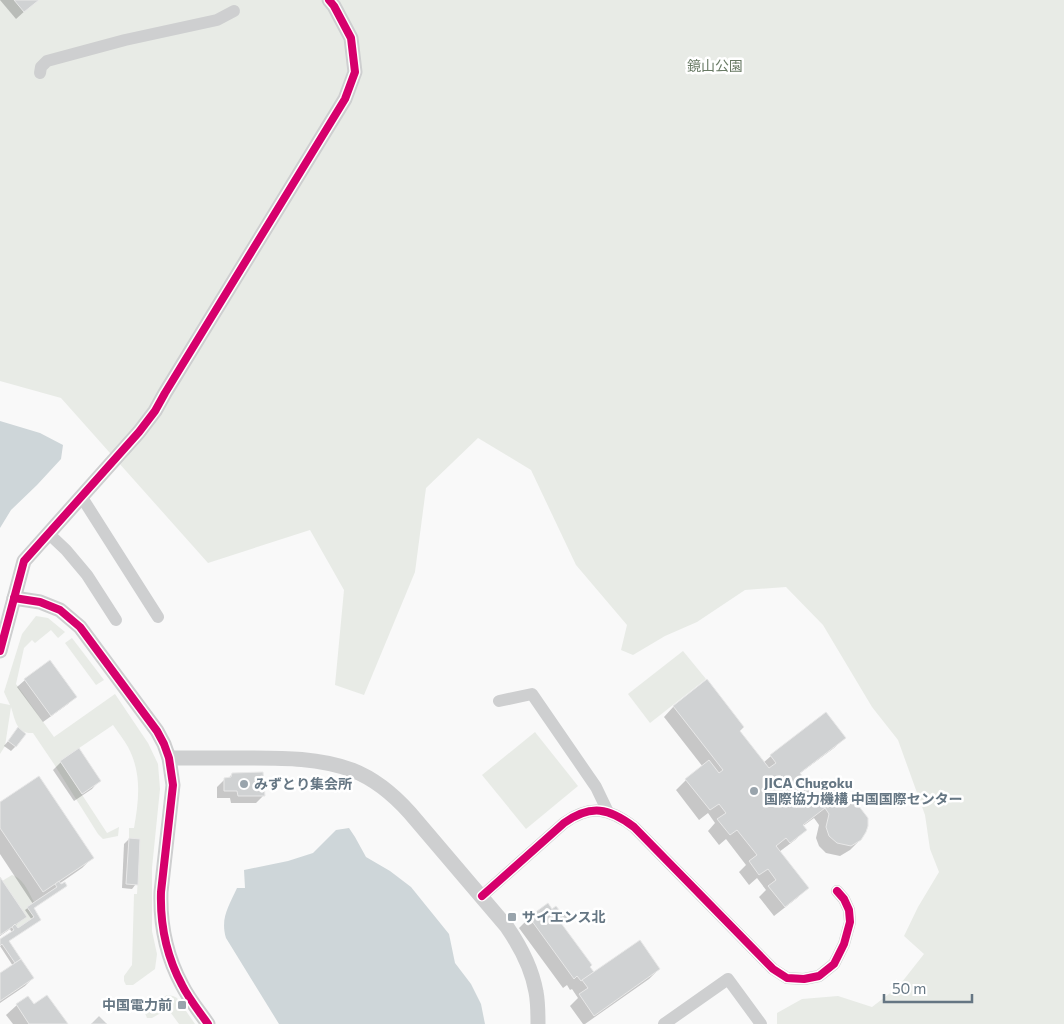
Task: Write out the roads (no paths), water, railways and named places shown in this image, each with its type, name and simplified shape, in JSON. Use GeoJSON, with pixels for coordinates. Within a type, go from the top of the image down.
{"type":"FeatureCollection","features":[{"type":"Feature","properties":{"kind":"street"},"geometry":{"type":"LineString","coordinates":[[0,651],[24,561],[155,412],[346,99],[355,72],[350,38],[329,0]]}},
{"type":"Feature","properties":{"kind":"street"},"geometry":{"type":"LineString","coordinates":[[40,73],[41,67],[47,61],[125,40],[217,20],[234,11]]}},
{"type":"Feature","properties":{"kind":"street"},"geometry":{"type":"LineString","coordinates":[[81,496],[158,617]]}},
{"type":"Feature","properties":{"kind":"street"},"geometry":{"type":"LineString","coordinates":[[48,533],[66,550],[87,575],[116,620]]}},
{"type":"Feature","properties":{"kind":"street"},"geometry":{"type":"LineString","coordinates":[[14,598],[40,602],[60,610],[80,627],[157,731],[164,744],[169,758],[173,785],[161,892],[162,922],[172,963],[182,986],[208,1024]]}},
{"type":"Feature","properties":{"kind":"street"},"geometry":{"type":"LineString","coordinates":[[498,701],[532,694],[596,787],[608,812]]}},
{"type":"Feature","properties":{"kind":"street"},"geometry":{"type":"LineString","coordinates":[[169,758],[294,758],[326,762],[354,771],[382,787],[396,798],[508,926],[522,953],[536,992],[538,1024]]}},
{"type":"Feature","properties":{"kind":"street"},"geometry":{"type":"LineString","coordinates":[[482,896],[572,817],[590,811],[608,812],[622,818],[634,827],[773,969],[787,978],[804,979],[818,976],[834,964],[844,944],[850,922],[849,910],[837,890]]}},
{"type":"Feature","properties":{"kind":"street"},"geometry":{"type":"LineString","coordinates":[[673,1022],[728,979],[761,1024]]}},
{"type":"Feature","properties":{"kind":"place","name":"みずとり集会所"},"geometry":{"type":"Point","coordinates":[244,784]}},
{"type":"Feature","properties":{"kind":"place","name":"JICA Chugoku 国際協力機構 中国国際センター"},"geometry":{"type":"Point","coordinates":[754,791]}},
{"type":"Feature","properties":{"kind":"place","name":"サイエンス北"},"geometry":{"type":"Point","coordinates":[512,917]}},
{"type":"Feature","properties":{"kind":"place","name":"中国電力前"},"geometry":{"type":"Point","coordinates":[182,1005]}},
{"type":"Feature","properties":{"kind":"park label","name":"鏡山公園"},"geometry":{"type":"Point","coordinates":[715,66]}}]}
